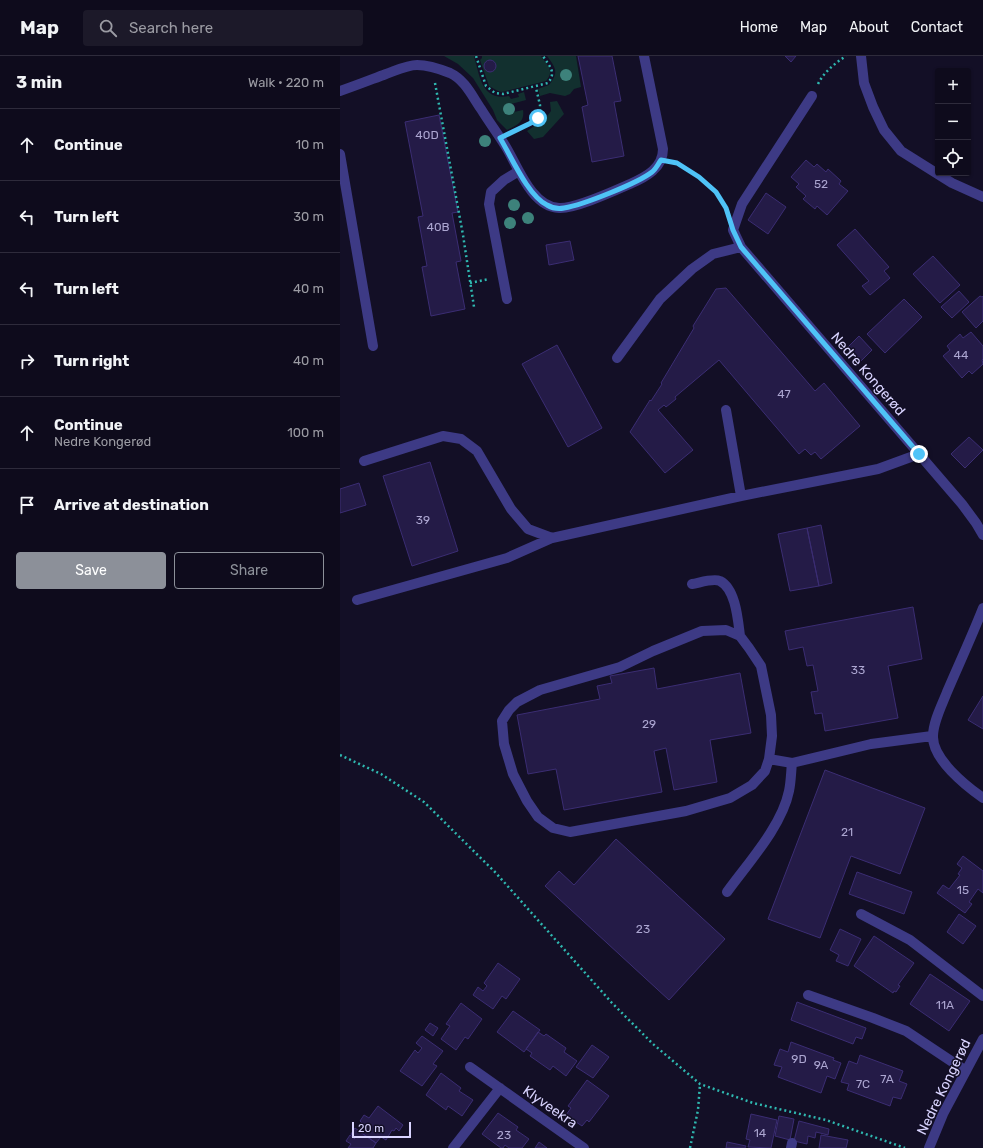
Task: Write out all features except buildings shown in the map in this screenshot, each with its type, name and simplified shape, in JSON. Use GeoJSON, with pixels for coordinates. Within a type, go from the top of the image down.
{"type":"FeatureCollection","features":[{"type":"Feature","properties":{"kind":"street"},"geometry":{"type":"LineString","coordinates":[[340,91],[402,68],[416,65],[432,67],[450,73],[464,84],[500,138],[533,194],[551,207],[565,208],[599,197],[646,176],[657,167],[661,160],[663,149],[644,56]]}},
{"type":"Feature","properties":{"kind":"street"},"geometry":{"type":"LineString","coordinates":[[861,56],[864,84],[873,107],[884,130],[901,151],[952,183],[983,197]]}},
{"type":"Feature","properties":{"kind":"street"},"geometry":{"type":"LineString","coordinates":[[733,230],[742,204],[812,96]]}},
{"type":"Feature","properties":{"kind":"street"},"geometry":{"type":"LineString","coordinates":[[340,154],[373,346]]}},
{"type":"Feature","properties":{"kind":"street"},"geometry":{"type":"LineString","coordinates":[[507,299],[489,204],[491,192],[504,180],[519,171]]}},
{"type":"Feature","properties":{"kind":"street","name":"Nedre Kongerød"},"geometry":{"type":"LineString","coordinates":[[733,230],[741,247],[962,504],[976,523],[983,536]]}},
{"type":"Feature","properties":{"kind":"street"},"geometry":{"type":"LineString","coordinates":[[617,358],[660,299],[692,269],[714,254],[741,247]]}},
{"type":"Feature","properties":{"kind":"street"},"geometry":{"type":"LineString","coordinates":[[726,410],[741,496]]}},
{"type":"Feature","properties":{"kind":"street"},"geometry":{"type":"LineString","coordinates":[[364,461],[443,436],[461,439],[477,451],[511,509],[528,529],[552,538]]}},
{"type":"Feature","properties":{"kind":"street"},"geometry":{"type":"LineString","coordinates":[[356,600],[507,558],[552,538],[741,496],[878,468],[919,454]]}},
{"type":"Feature","properties":{"kind":"street"},"geometry":{"type":"LineString","coordinates":[[692,584],[713,580],[719,581],[726,587],[734,601],[740,636],[761,666],[771,715],[772,736],[769,759],[765,771],[752,785],[730,798],[686,811],[570,832],[553,828],[538,817],[527,801],[513,774],[504,744],[502,721],[509,710],[517,702],[540,690],[620,667],[653,651],[702,631],[726,630],[740,636]]}},
{"type":"Feature","properties":{"kind":"street"},"geometry":{"type":"LineString","coordinates":[[983,608],[938,715],[932,736],[936,751],[947,767],[983,798]]}},
{"type":"Feature","properties":{"kind":"street"},"geometry":{"type":"LineString","coordinates":[[769,759],[792,763],[871,744],[932,736]]}},
{"type":"Feature","properties":{"kind":"street"},"geometry":{"type":"LineString","coordinates":[[727,892],[771,832],[782,813],[789,790],[792,763]]}},
{"type":"Feature","properties":{"kind":"street"},"geometry":{"type":"LineString","coordinates":[[861,914],[910,940],[983,996]]}},
{"type":"Feature","properties":{"kind":"street"},"geometry":{"type":"LineString","coordinates":[[808,995],[906,1031],[966,1071]]}},
{"type":"Feature","properties":{"kind":"street","name":"Nedre Kongerød"},"geometry":{"type":"LineString","coordinates":[[929,1148],[943,1114],[983,1039]]}},
{"type":"Feature","properties":{"kind":"street","name":"Klyveekra"},"geometry":{"type":"LineString","coordinates":[[470,1067],[584,1148]]}},
{"type":"Feature","properties":{"kind":"street","name":"Klyveekra"},"geometry":{"type":"LineString","coordinates":[[454,1148],[500,1088]]}},
{"type":"Feature","properties":{"kind":"path"},"geometry":{"type":"LineString","coordinates":[[476,56],[486,86],[495,93],[503,94],[548,83],[553,71],[543,56]]}},
{"type":"Feature","properties":{"kind":"path"},"geometry":{"type":"LineString","coordinates":[[812,96],[822,76],[833,65],[846,56]]}},
{"type":"Feature","properties":{"kind":"path"},"geometry":{"type":"LineString","coordinates":[[432,67],[474,306]]}},
{"type":"Feature","properties":{"kind":"path"},"geometry":{"type":"LineString","coordinates":[[500,138],[533,122],[538,118],[541,109],[536,88]]}},
{"type":"Feature","properties":{"kind":"path"},"geometry":{"type":"LineString","coordinates":[[661,160],[677,163],[699,177],[716,192],[726,208],[733,230]]}},
{"type":"Feature","properties":{"kind":"path"},"geometry":{"type":"LineString","coordinates":[[340,755],[381,774],[424,802],[495,872],[612,1003],[653,1044],[700,1084],[753,1103],[826,1120],[906,1148]]}},
{"type":"Feature","properties":{"kind":"path"},"geometry":{"type":"LineString","coordinates":[[690,1148],[698,1110],[700,1084]]}},
{"type":"Feature","properties":{"kind":"green space"},"geometry":{"type":"Polygon","coordinates":[[[444,56],[474,56],[480,79],[487,91],[493,95],[500,97],[509,96],[511,99],[519,97],[518,94],[524,92],[526,100],[511,104],[514,112],[523,110],[523,117],[520,123],[507,130],[497,120],[493,110],[473,78],[458,64],[444,56]]]}},
{"type":"Feature","properties":{"kind":"green space"},"geometry":{"type":"Polygon","coordinates":[[[482,56],[541,56],[548,65],[550,74],[546,81],[502,92],[498,91],[489,86],[480,60],[482,56]]]}},
{"type":"Feature","properties":{"kind":"green space"},"geometry":{"type":"Polygon","coordinates":[[[547,56],[576,56],[581,87],[574,89],[570,94],[565,96],[550,93],[540,96],[538,89],[549,85],[555,73],[553,64],[547,56]]]}},
{"type":"Feature","properties":{"kind":"green space"},"geometry":{"type":"Polygon","coordinates":[[[557,101],[564,114],[543,137],[534,139],[527,131],[545,119],[551,111],[550,102],[557,101]]]}},
{"type":"Feature","properties":{"kind":"route"},"geometry":{"type":"LineString","coordinates":[[538,118],[533,122],[500,138],[533,194],[546,205],[551,207],[565,208],[599,197],[632,183],[652,172],[661,160],[677,163],[699,177],[716,192],[726,208],[733,230],[741,247],[919,454]]}}]}
